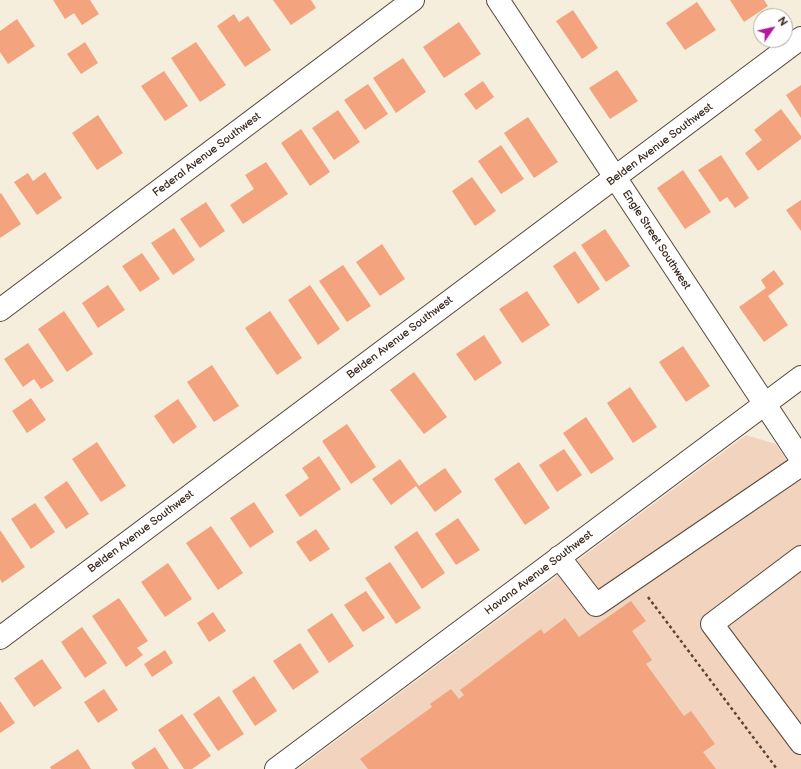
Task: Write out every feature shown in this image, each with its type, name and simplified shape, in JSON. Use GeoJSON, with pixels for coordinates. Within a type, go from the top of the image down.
{"type":"FeatureCollection","features":[{"type":"Feature","properties":{"kind":"street","name":"Federal Avenue Southwest"},"geometry":{"type":"LineString","coordinates":[[0,310],[413,0]]}},
{"type":"Feature","properties":{"kind":"street","name":"Engle Street Southwest"},"geometry":{"type":"LineString","coordinates":[[498,0],[801,460]]}},
{"type":"Feature","properties":{"kind":"street","name":"Belden Avenue Southwest"},"geometry":{"type":"LineString","coordinates":[[0,638],[801,38]]}},
{"type":"Feature","properties":{"kind":"street","name":"Havana Avenue Southwest"},"geometry":{"type":"LineString","coordinates":[[276,769],[801,376]]}},
{"type":"Feature","properties":{"kind":"street"},"geometry":{"type":"LineString","coordinates":[[559,557],[596,605],[801,465]]}},
{"type":"Feature","properties":{"kind":"street"},"geometry":{"type":"LineString","coordinates":[[801,557],[712,624],[801,743]]}},
{"type":"Feature","properties":{"kind":"path"},"geometry":{"type":"LineString","coordinates":[[657,609],[777,769]]}},
{"type":"Feature","properties":{"kind":"shaded area"},"geometry":{"type":"Polygon","coordinates":[[[746,435],[776,444],[801,481],[801,769],[298,769],[746,435]]]}},
{"type":"Feature","properties":{"kind":"building"},"geometry":{"type":"Polygon","coordinates":[[[53,0],[90,0],[99,14],[82,25],[74,13],[65,19],[53,0]]]}},
{"type":"Feature","properties":{"kind":"building"},"geometry":{"type":"Polygon","coordinates":[[[273,0],[311,0],[316,8],[291,25],[273,0]]]}},
{"type":"Feature","properties":{"kind":"building"},"geometry":{"type":"Polygon","coordinates":[[[730,0],[764,0],[768,6],[765,8],[753,8],[753,16],[744,22],[730,0]]]}},
{"type":"Feature","properties":{"kind":"building"},"geometry":{"type":"Polygon","coordinates":[[[697,2],[716,30],[685,50],[666,23],[697,2]]]}},
{"type":"Feature","properties":{"kind":"building"},"geometry":{"type":"Polygon","coordinates":[[[573,10],[598,48],[582,59],[556,21],[573,10]]]}},
{"type":"Feature","properties":{"kind":"building"},"geometry":{"type":"Polygon","coordinates":[[[234,14],[239,22],[248,16],[271,50],[245,67],[217,26],[234,14]]]}},
{"type":"Feature","properties":{"kind":"building"},"geometry":{"type":"Polygon","coordinates":[[[17,19],[35,46],[8,64],[0,52],[0,31],[17,19]]]}},
{"type":"Feature","properties":{"kind":"building"},"geometry":{"type":"Polygon","coordinates":[[[459,22],[481,54],[444,78],[423,47],[459,22]]]}},
{"type":"Feature","properties":{"kind":"building"},"geometry":{"type":"Polygon","coordinates":[[[85,42],[98,63],[81,74],[67,54],[85,42]]]}},
{"type":"Feature","properties":{"kind":"building"},"geometry":{"type":"Polygon","coordinates":[[[196,42],[226,85],[200,102],[171,58],[196,42]]]}},
{"type":"Feature","properties":{"kind":"building"},"geometry":{"type":"Polygon","coordinates":[[[403,58],[426,92],[396,113],[373,78],[403,58]]]}},
{"type":"Feature","properties":{"kind":"building"},"geometry":{"type":"Polygon","coordinates":[[[617,70],[638,101],[610,119],[589,88],[617,70]]]}},
{"type":"Feature","properties":{"kind":"building"},"geometry":{"type":"Polygon","coordinates":[[[164,71],[188,106],[165,121],[141,86],[164,71]]]}},
{"type":"Feature","properties":{"kind":"building"},"geometry":{"type":"Polygon","coordinates":[[[483,81],[494,97],[476,110],[464,94],[483,81]]]}},
{"type":"Feature","properties":{"kind":"building"},"geometry":{"type":"Polygon","coordinates":[[[368,84],[388,114],[365,130],[344,100],[368,84]]]}},
{"type":"Feature","properties":{"kind":"building"},"geometry":{"type":"Polygon","coordinates":[[[801,85],[801,118],[786,95],[801,85]]]}},
{"type":"Feature","properties":{"kind":"building"},"geometry":{"type":"Polygon","coordinates":[[[781,109],[801,136],[801,139],[758,171],[745,153],[762,140],[754,130],[781,109]]]}},
{"type":"Feature","properties":{"kind":"building"},"geometry":{"type":"Polygon","coordinates":[[[338,110],[360,142],[334,160],[312,128],[338,110]]]}},
{"type":"Feature","properties":{"kind":"building"},"geometry":{"type":"Polygon","coordinates":[[[98,115],[123,153],[97,170],[72,133],[98,115]]]}},
{"type":"Feature","properties":{"kind":"building"},"geometry":{"type":"Polygon","coordinates":[[[528,117],[558,162],[534,178],[504,133],[528,117]]]}},
{"type":"Feature","properties":{"kind":"building"},"geometry":{"type":"Polygon","coordinates":[[[301,129],[330,172],[310,186],[281,143],[301,129]]]}},
{"type":"Feature","properties":{"kind":"building"},"geometry":{"type":"Polygon","coordinates":[[[501,145],[524,179],[501,194],[478,161],[501,145]]]}},
{"type":"Feature","properties":{"kind":"building"},"geometry":{"type":"Polygon","coordinates":[[[721,155],[749,198],[735,208],[727,197],[720,202],[698,170],[721,155]]]}},
{"type":"Feature","properties":{"kind":"building"},"geometry":{"type":"Polygon","coordinates":[[[266,162],[288,194],[243,224],[230,205],[254,189],[245,175],[266,162]]]}},
{"type":"Feature","properties":{"kind":"building"},"geometry":{"type":"Polygon","coordinates":[[[683,170],[711,212],[685,229],[657,188],[683,170]]]}},
{"type":"Feature","properties":{"kind":"building"},"geometry":{"type":"Polygon","coordinates":[[[45,172],[62,198],[37,215],[14,182],[28,173],[33,181],[45,172]]]}},
{"type":"Feature","properties":{"kind":"building"},"geometry":{"type":"Polygon","coordinates":[[[472,177],[496,211],[475,226],[452,191],[472,177]]]}},
{"type":"Feature","properties":{"kind":"building"},"geometry":{"type":"Polygon","coordinates":[[[1,193],[21,224],[0,238],[0,194],[1,193]]]}},
{"type":"Feature","properties":{"kind":"building"},"geometry":{"type":"Polygon","coordinates":[[[801,200],[801,231],[786,210],[801,200]]]}},
{"type":"Feature","properties":{"kind":"building"},"geometry":{"type":"Polygon","coordinates":[[[206,202],[225,231],[200,248],[180,219],[206,202]]]}},
{"type":"Feature","properties":{"kind":"building"},"geometry":{"type":"Polygon","coordinates":[[[174,228],[195,260],[173,275],[151,243],[174,228]]]}},
{"type":"Feature","properties":{"kind":"building"},"geometry":{"type":"Polygon","coordinates":[[[605,229],[630,266],[606,282],[581,245],[605,229]]]}},
{"type":"Feature","properties":{"kind":"building"},"geometry":{"type":"Polygon","coordinates":[[[382,244],[405,279],[380,296],[356,262],[382,244]]]}},
{"type":"Feature","properties":{"kind":"building"},"geometry":{"type":"Polygon","coordinates":[[[575,251],[600,289],[578,304],[553,266],[575,251]]]}},
{"type":"Feature","properties":{"kind":"building"},"geometry":{"type":"Polygon","coordinates":[[[142,253],[160,279],[140,292],[122,266],[142,253]]]}},
{"type":"Feature","properties":{"kind":"building"},"geometry":{"type":"Polygon","coordinates":[[[343,265],[371,306],[347,322],[319,281],[343,265]]]}},
{"type":"Feature","properties":{"kind":"building"},"geometry":{"type":"Polygon","coordinates":[[[774,270],[784,284],[768,296],[788,325],[764,342],[739,307],[766,288],[761,280],[774,270]]]}},
{"type":"Feature","properties":{"kind":"building"},"geometry":{"type":"Polygon","coordinates":[[[108,285],[125,310],[98,328],[82,303],[108,285]]]}},
{"type":"Feature","properties":{"kind":"building"},"geometry":{"type":"Polygon","coordinates":[[[310,285],[340,329],[318,345],[288,300],[310,285]]]}},
{"type":"Feature","properties":{"kind":"building"},"geometry":{"type":"Polygon","coordinates":[[[527,291],[550,325],[522,343],[499,309],[527,291]]]}},
{"type":"Feature","properties":{"kind":"building"},"geometry":{"type":"Polygon","coordinates":[[[64,311],[93,354],[67,372],[38,329],[64,311]]]}},
{"type":"Feature","properties":{"kind":"building"},"geometry":{"type":"Polygon","coordinates":[[[270,311],[302,358],[277,375],[245,328],[270,311]]]}},
{"type":"Feature","properties":{"kind":"building"},"geometry":{"type":"Polygon","coordinates":[[[484,335],[502,363],[475,381],[456,354],[484,335]]]}},
{"type":"Feature","properties":{"kind":"building"},"geometry":{"type":"Polygon","coordinates":[[[28,343],[54,381],[41,389],[34,379],[23,387],[4,359],[28,343]]]}},
{"type":"Feature","properties":{"kind":"building"},"geometry":{"type":"Polygon","coordinates":[[[683,346],[710,386],[686,402],[659,362],[683,346]]]}},
{"type":"Feature","properties":{"kind":"building"},"geometry":{"type":"Polygon","coordinates":[[[212,365],[239,406],[214,422],[187,382],[212,365]]]}},
{"type":"Feature","properties":{"kind":"building"},"geometry":{"type":"Polygon","coordinates":[[[414,372],[447,417],[424,434],[390,390],[414,372]]]}},
{"type":"Feature","properties":{"kind":"building"},"geometry":{"type":"Polygon","coordinates":[[[630,387],[657,427],[633,443],[607,403],[630,387]]]}},
{"type":"Feature","properties":{"kind":"building"},"geometry":{"type":"Polygon","coordinates":[[[31,398],[46,420],[27,433],[12,411],[31,398]]]}},
{"type":"Feature","properties":{"kind":"building"},"geometry":{"type":"Polygon","coordinates":[[[178,399],[197,427],[173,444],[154,416],[178,399]]]}},
{"type":"Feature","properties":{"kind":"building"},"geometry":{"type":"Polygon","coordinates":[[[586,417],[614,459],[591,474],[563,433],[586,417]]]}},
{"type":"Feature","properties":{"kind":"building"},"geometry":{"type":"Polygon","coordinates":[[[347,424],[376,467],[351,484],[322,441],[347,424]]]}},
{"type":"Feature","properties":{"kind":"building"},"geometry":{"type":"Polygon","coordinates":[[[97,442],[126,486],[101,502],[72,459],[97,442]]]}},
{"type":"Feature","properties":{"kind":"building"},"geometry":{"type":"Polygon","coordinates":[[[564,449],[582,475],[557,492],[539,465],[564,449]]]}},
{"type":"Feature","properties":{"kind":"building"},"geometry":{"type":"Polygon","coordinates":[[[319,456],[341,489],[300,517],[285,495],[309,478],[302,468],[319,456]]]}},
{"type":"Feature","properties":{"kind":"building"},"geometry":{"type":"Polygon","coordinates":[[[400,459],[419,486],[445,468],[462,492],[435,512],[416,486],[391,505],[372,479],[400,459]]]}},
{"type":"Feature","properties":{"kind":"building"},"geometry":{"type":"Polygon","coordinates":[[[519,462],[550,508],[525,525],[494,479],[519,462]]]}},
{"type":"Feature","properties":{"kind":"building"},"geometry":{"type":"Polygon","coordinates":[[[67,481],[89,514],[66,529],[44,497],[67,481]]]}},
{"type":"Feature","properties":{"kind":"building"},"geometry":{"type":"Polygon","coordinates":[[[254,502],[274,532],[250,548],[230,518],[254,502]]]}},
{"type":"Feature","properties":{"kind":"building"},"geometry":{"type":"Polygon","coordinates":[[[35,503],[55,532],[31,549],[11,519],[35,503]]]}},
{"type":"Feature","properties":{"kind":"building"},"geometry":{"type":"Polygon","coordinates":[[[458,518],[480,550],[456,565],[435,534],[458,518]]]}},
{"type":"Feature","properties":{"kind":"building"},"geometry":{"type":"Polygon","coordinates":[[[211,526],[243,573],[218,590],[186,543],[211,526]]]}},
{"type":"Feature","properties":{"kind":"building"},"geometry":{"type":"Polygon","coordinates":[[[316,529],[330,549],[310,562],[296,542],[316,529]]]}},
{"type":"Feature","properties":{"kind":"building"},"geometry":{"type":"Polygon","coordinates":[[[0,530],[25,567],[2,583],[0,579],[0,530]]]}},
{"type":"Feature","properties":{"kind":"building"},"geometry":{"type":"Polygon","coordinates":[[[417,531],[445,573],[422,589],[394,547],[417,531]]]}},
{"type":"Feature","properties":{"kind":"building"},"geometry":{"type":"Polygon","coordinates":[[[390,562],[421,608],[396,624],[365,578],[390,562]]]}},
{"type":"Feature","properties":{"kind":"building"},"geometry":{"type":"Polygon","coordinates":[[[168,563],[192,599],[165,617],[141,582],[168,563]]]}},
{"type":"Feature","properties":{"kind":"building"},"geometry":{"type":"Polygon","coordinates":[[[366,591],[385,618],[363,632],[344,605],[366,591]]]}},
{"type":"Feature","properties":{"kind":"building"},"geometry":{"type":"Polygon","coordinates":[[[119,598],[148,641],[137,648],[143,655],[126,667],[92,616],[119,598]]]}},
{"type":"Feature","properties":{"kind":"building"},"geometry":{"type":"Polygon","coordinates":[[[631,601],[646,621],[632,631],[652,660],[646,664],[684,716],[691,711],[715,744],[703,752],[716,769],[368,769],[360,759],[432,707],[430,704],[451,689],[459,699],[464,695],[460,690],[541,629],[544,634],[565,618],[579,637],[631,601]]]}},
{"type":"Feature","properties":{"kind":"building"},"geometry":{"type":"Polygon","coordinates":[[[213,612],[226,631],[209,642],[197,623],[213,612]]]}},
{"type":"Feature","properties":{"kind":"building"},"geometry":{"type":"Polygon","coordinates":[[[332,613],[354,646],[329,663],[307,630],[332,613]]]}},
{"type":"Feature","properties":{"kind":"building"},"geometry":{"type":"Polygon","coordinates":[[[82,627],[107,663],[85,678],[61,642],[82,627]]]}},
{"type":"Feature","properties":{"kind":"building"},"geometry":{"type":"Polygon","coordinates":[[[300,643],[319,672],[293,690],[273,661],[300,643]]]}},
{"type":"Feature","properties":{"kind":"building"},"geometry":{"type":"Polygon","coordinates":[[[165,650],[173,663],[152,677],[144,664],[165,650]]]}},
{"type":"Feature","properties":{"kind":"building"},"geometry":{"type":"Polygon","coordinates":[[[42,659],[62,688],[34,707],[14,678],[42,659]]]}},
{"type":"Feature","properties":{"kind":"building"},"geometry":{"type":"Polygon","coordinates":[[[254,676],[277,711],[255,726],[232,691],[254,676]]]}},
{"type":"Feature","properties":{"kind":"building"},"geometry":{"type":"Polygon","coordinates":[[[104,689],[118,710],[98,723],[84,702],[104,689]]]}},
{"type":"Feature","properties":{"kind":"building"},"geometry":{"type":"Polygon","coordinates":[[[219,696],[244,734],[218,751],[193,714],[219,696]]]}},
{"type":"Feature","properties":{"kind":"building"},"geometry":{"type":"Polygon","coordinates":[[[0,701],[15,723],[0,733],[0,701]]]}},
{"type":"Feature","properties":{"kind":"building"},"geometry":{"type":"Polygon","coordinates":[[[182,714],[211,756],[192,769],[184,769],[158,730],[182,714]]]}},
{"type":"Feature","properties":{"kind":"building"},"geometry":{"type":"Polygon","coordinates":[[[155,747],[169,769],[135,769],[131,763],[155,747]]]}},
{"type":"Feature","properties":{"kind":"building"},"geometry":{"type":"Polygon","coordinates":[[[78,749],[91,769],[51,769],[50,767],[78,749]]]}}]}
